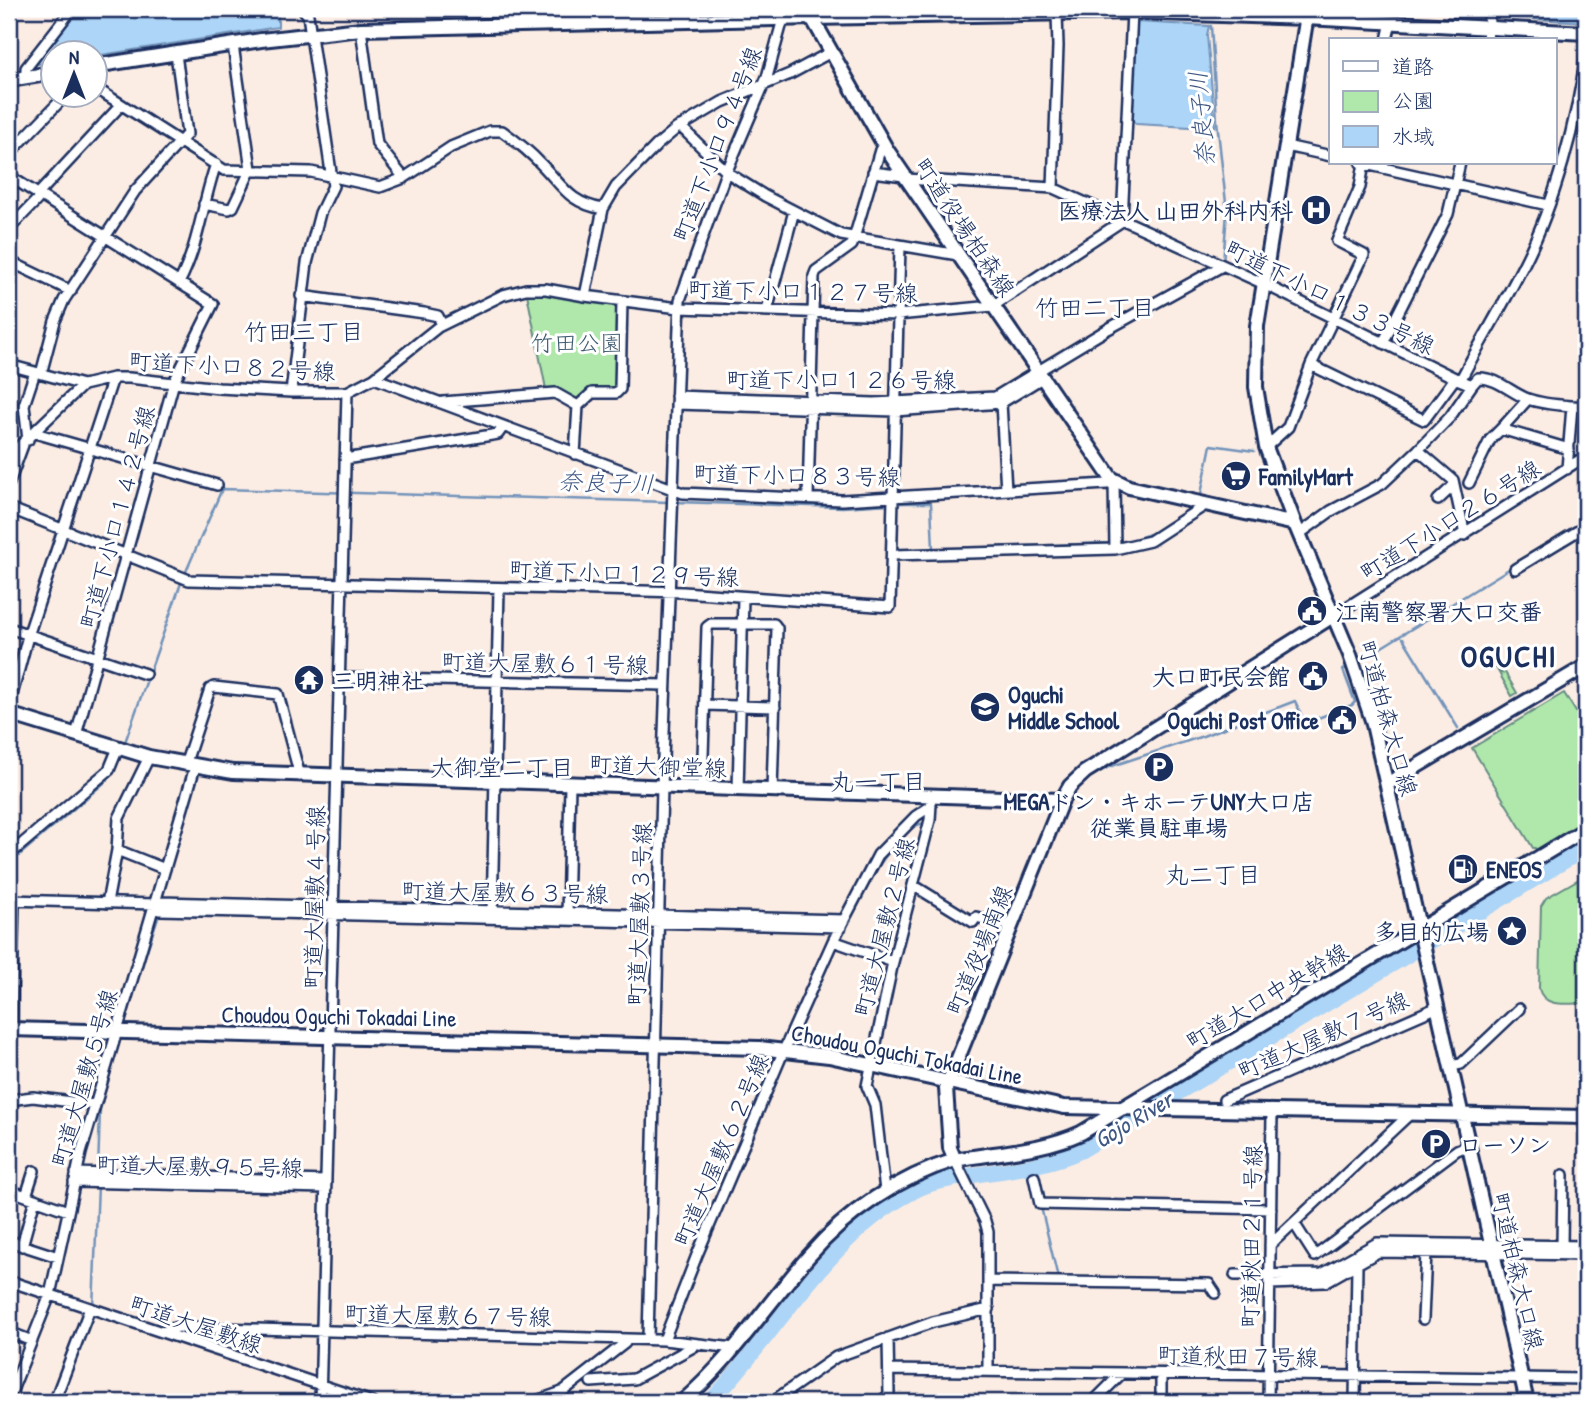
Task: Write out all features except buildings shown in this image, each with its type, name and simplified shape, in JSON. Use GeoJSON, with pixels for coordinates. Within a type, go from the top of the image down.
{"type":"FeatureCollection","features":[{"type":"Feature","properties":{"kind":"street"},"geometry":{"type":"LineString","coordinates":[[26,77],[26,68],[72,9]]}},
{"type":"Feature","properties":{"kind":"street"},"geometry":{"type":"LineString","coordinates":[[291,392],[307,263],[320,213],[333,186],[308,15],[303,9]]}},
{"type":"Feature","properties":{"kind":"street"},"geometry":{"type":"LineString","coordinates":[[1488,34],[1490,9]]}},
{"type":"Feature","properties":{"kind":"street"},"geometry":{"type":"LineString","coordinates":[[108,64],[361,29],[783,19],[810,14],[1030,11],[1307,13],[1488,34],[1586,33]]}},
{"type":"Feature","properties":{"kind":"street"},"geometry":{"type":"LineString","coordinates":[[1122,221],[1132,12]]}},
{"type":"Feature","properties":{"kind":"street"},"geometry":{"type":"LineString","coordinates":[[1053,188],[1057,13]]}},
{"type":"Feature","properties":{"kind":"street","name":"町道柏森大口線"},"geometry":{"type":"LineString","coordinates":[[1307,13],[1257,326],[1255,370],[1259,411],[1266,447],[1362,688],[1427,958],[1527,1402]]}},
{"type":"Feature","properties":{"kind":"street","name":"町道役場柏森線"},"geometry":{"type":"LineString","coordinates":[[810,14],[905,177],[1114,481]]}},
{"type":"Feature","properties":{"kind":"street","name":"町道下小口９４号線"},"geometry":{"type":"LineString","coordinates":[[672,491],[680,300],[764,83],[783,19]]}},
{"type":"Feature","properties":{"kind":"street"},"geometry":{"type":"LineString","coordinates":[[1387,38],[1391,22]]}},
{"type":"Feature","properties":{"kind":"street"},"geometry":{"type":"LineString","coordinates":[[361,29],[377,144],[404,178]]}},
{"type":"Feature","properties":{"kind":"street"},"geometry":{"type":"LineString","coordinates":[[204,204],[229,209],[233,207],[251,169],[233,45]]}},
{"type":"Feature","properties":{"kind":"street"},"geometry":{"type":"LineString","coordinates":[[584,296],[603,209],[616,187],[657,145],[680,126],[722,102],[790,74],[831,52]]}},
{"type":"Feature","properties":{"kind":"street"},"geometry":{"type":"LineString","coordinates":[[9,483],[29,439],[24,405],[60,309],[135,191],[187,134],[176,54]]}},
{"type":"Feature","properties":{"kind":"street"},"geometry":{"type":"LineString","coordinates":[[1311,365],[1424,420],[1453,380],[1462,377],[1524,266],[1548,205],[1580,95],[1586,54]]}},
{"type":"Feature","properties":{"kind":"street"},"geometry":{"type":"LineString","coordinates":[[9,80],[38,75]]}},
{"type":"Feature","properties":{"kind":"street"},"geometry":{"type":"LineString","coordinates":[[108,96],[224,170],[311,172],[380,187],[404,178],[451,147],[497,130],[502,131],[519,143],[569,195],[584,206],[603,209]]}},
{"type":"Feature","properties":{"kind":"street"},"geometry":{"type":"LineString","coordinates":[[9,229],[121,105]]}},
{"type":"Feature","properties":{"kind":"street"},"geometry":{"type":"LineString","coordinates":[[9,154],[53,108]]}},
{"type":"Feature","properties":{"kind":"street"},"geometry":{"type":"LineString","coordinates":[[680,126],[727,173],[841,235],[958,255]]}},
{"type":"Feature","properties":{"kind":"street"},"geometry":{"type":"LineString","coordinates":[[808,498],[814,275],[852,245],[880,150],[885,146]]}},
{"type":"Feature","properties":{"kind":"street"},"geometry":{"type":"LineString","coordinates":[[1286,146],[1329,156]]}},
{"type":"Feature","properties":{"kind":"street"},"geometry":{"type":"LineString","coordinates":[[179,283],[194,250],[216,164]]}},
{"type":"Feature","properties":{"kind":"street"},"geometry":{"type":"LineString","coordinates":[[1266,447],[1288,427],[1311,365],[1364,255],[1338,241],[1360,187],[1362,164]]}},
{"type":"Feature","properties":{"kind":"street"},"geometry":{"type":"LineString","coordinates":[[1366,164],[1548,205]]}},
{"type":"Feature","properties":{"kind":"street"},"geometry":{"type":"LineString","coordinates":[[1383,343],[1448,215],[1460,164]]}},
{"type":"Feature","properties":{"kind":"street","name":"町道下小口１３３号線"},"geometry":{"type":"LineString","coordinates":[[873,172],[905,177],[1053,188],[1264,284],[1472,385]]}},
{"type":"Feature","properties":{"kind":"street","name":"町道下小口１４２号線"},"geometry":{"type":"LineString","coordinates":[[9,176],[213,304],[174,382],[76,736]]}},
{"type":"Feature","properties":{"kind":"street"},"geometry":{"type":"LineString","coordinates":[[767,311],[794,211]]}},
{"type":"Feature","properties":{"kind":"street","name":"町道下小口１２７号線"},"geometry":{"type":"LineString","coordinates":[[584,296],[680,308],[897,316],[993,306],[1122,221]]}},
{"type":"Feature","properties":{"kind":"street","name":"町道下小口１２９号線"},"geometry":{"type":"LineString","coordinates":[[9,508],[189,580],[669,592],[890,607],[900,246]]}},
{"type":"Feature","properties":{"kind":"street"},"geometry":{"type":"LineString","coordinates":[[9,261],[71,291]]}},
{"type":"Feature","properties":{"kind":"street","name":"町道下小口１２６号線"},"geometry":{"type":"LineString","coordinates":[[676,400],[895,407],[995,397],[1040,375],[1108,329],[1222,266]]}},
{"type":"Feature","properties":{"kind":"street","name":"町道下小口８２号線"},"geometry":{"type":"LineString","coordinates":[[83,385],[113,378],[219,388],[347,392],[374,378],[442,325],[483,304],[526,289],[547,289],[584,296]]}},
{"type":"Feature","properties":{"kind":"street"},"geometry":{"type":"LineString","coordinates":[[302,296],[424,313],[438,316],[442,325]]}},
{"type":"Feature","properties":{"kind":"street"},"geometry":{"type":"LineString","coordinates":[[575,454],[578,406],[592,393],[617,393],[620,389],[622,301]]}},
{"type":"Feature","properties":{"kind":"street"},"geometry":{"type":"LineString","coordinates":[[9,366],[83,385]]}},
{"type":"Feature","properties":{"kind":"street"},"geometry":{"type":"LineString","coordinates":[[895,407],[1001,403],[1040,375]]}},
{"type":"Feature","properties":{"kind":"street"},"geometry":{"type":"LineString","coordinates":[[9,706],[28,636],[113,378]]}},
{"type":"Feature","properties":{"kind":"street","name":"町道下小口８３号線"},"geometry":{"type":"LineString","coordinates":[[374,378],[672,491],[694,495],[893,497],[1107,484],[1114,481]]}},
{"type":"Feature","properties":{"kind":"street"},"geometry":{"type":"LineString","coordinates":[[1115,549],[1114,481],[1297,529],[1382,484],[1450,417],[1478,378],[1492,378],[1503,387],[1528,399],[1586,407]]}},
{"type":"Feature","properties":{"kind":"street"},"geometry":{"type":"LineString","coordinates":[[9,456],[83,385]]}},
{"type":"Feature","properties":{"kind":"street","name":"町道大屋敷４号線"},"geometry":{"type":"LineString","coordinates":[[320,1402],[347,392]]}},
{"type":"Feature","properties":{"kind":"street"},"geometry":{"type":"LineString","coordinates":[[438,402],[555,393],[578,406]]}},
{"type":"Feature","properties":{"kind":"street"},"geometry":{"type":"LineString","coordinates":[[1469,483],[1490,440],[1528,399]]}},
{"type":"Feature","properties":{"kind":"street"},"geometry":{"type":"LineString","coordinates":[[1001,403],[1006,490]]}},
{"type":"Feature","properties":{"kind":"street"},"geometry":{"type":"LineString","coordinates":[[1567,469],[1572,406]]}},
{"type":"Feature","properties":{"kind":"street"},"geometry":{"type":"LineString","coordinates":[[345,459],[498,434],[503,426]]}},
{"type":"Feature","properties":{"kind":"street"},"geometry":{"type":"LineString","coordinates":[[1501,429],[1569,449]]}},
{"type":"Feature","properties":{"kind":"street"},"geometry":{"type":"LineString","coordinates":[[29,439],[90,449],[217,485]]}},
{"type":"Feature","properties":{"kind":"street"},"geometry":{"type":"LineString","coordinates":[[1418,450],[1453,480],[1465,535]]}},
{"type":"Feature","properties":{"kind":"street","name":"町道下小口２６号線"},"geometry":{"type":"LineString","coordinates":[[1333,616],[1586,456]]}},
{"type":"Feature","properties":{"kind":"street"},"geometry":{"type":"LineString","coordinates":[[1438,500],[1454,485]]}},
{"type":"Feature","properties":{"kind":"street","name":"町道大屋敷３号線"},"geometry":{"type":"LineString","coordinates":[[648,1339],[654,1045],[672,491]]}},
{"type":"Feature","properties":{"kind":"street"},"geometry":{"type":"LineString","coordinates":[[892,555],[1115,549],[1150,541],[1207,504]]}},
{"type":"Feature","properties":{"kind":"street"},"geometry":{"type":"LineString","coordinates":[[1515,569],[1586,526]]}},
{"type":"Feature","properties":{"kind":"street"},"geometry":{"type":"LineString","coordinates":[[493,914],[499,588]]}},
{"type":"Feature","properties":{"kind":"street"},"geometry":{"type":"LineString","coordinates":[[738,790],[743,597]]}},
{"type":"Feature","properties":{"kind":"street","name":"町道役場南線"},"geometry":{"type":"LineString","coordinates":[[955,1160],[950,1149],[946,1094],[948,1082],[1070,786],[1085,772],[1333,616]]}},
{"type":"Feature","properties":{"kind":"street"},"geometry":{"type":"LineString","coordinates":[[702,789],[708,627],[711,624],[774,624],[777,628],[772,791]]}},
{"type":"Feature","properties":{"kind":"street"},"geometry":{"type":"LineString","coordinates":[[9,628],[145,674]]}},
{"type":"Feature","properties":{"kind":"street"},"geometry":{"type":"LineString","coordinates":[[1387,785],[1586,666]]}},
{"type":"Feature","properties":{"kind":"street","name":"町道大屋敷６１号線"},"geometry":{"type":"LineString","coordinates":[[339,678],[665,685]]}},
{"type":"Feature","properties":{"kind":"street","name":"町道大屋敷５号線"},"geometry":{"type":"LineString","coordinates":[[9,1398],[50,1295],[75,1178],[165,869],[210,690],[214,687],[278,694],[300,776]]}},
{"type":"Feature","properties":{"kind":"street"},"geometry":{"type":"LineString","coordinates":[[705,705],[775,706]]}},
{"type":"Feature","properties":{"kind":"street","name":"町道大御堂線"},"geometry":{"type":"LineString","coordinates":[[9,714],[149,757],[233,772],[772,791],[932,801],[1062,800]]}},
{"type":"Feature","properties":{"kind":"street"},"geometry":{"type":"LineString","coordinates":[[9,855],[109,770],[118,748]]}},
{"type":"Feature","properties":{"kind":"street"},"geometry":{"type":"LineString","coordinates":[[107,903],[117,850],[119,818],[149,757]]}},
{"type":"Feature","properties":{"kind":"street"},"geometry":{"type":"LineString","coordinates":[[567,916],[570,784]]}},
{"type":"Feature","properties":{"kind":"street","name":"町道大屋敷２号線"},"geometry":{"type":"LineString","coordinates":[[885,1191],[875,1105],[867,1090],[893,962],[930,820],[932,801]]}},
{"type":"Feature","properties":{"kind":"street","name":"町道大屋敷６２号線"},"geometry":{"type":"LineString","coordinates":[[664,1339],[784,1050],[834,941],[878,855],[932,801]]}},
{"type":"Feature","properties":{"kind":"street","name":"町道大口中央幹線"},"geometry":{"type":"LineString","coordinates":[[955,1160],[1062,1141],[1126,1109],[1421,933],[1586,829]]}},
{"type":"Feature","properties":{"kind":"street"},"geometry":{"type":"LineString","coordinates":[[117,850],[165,869]]}},
{"type":"Feature","properties":{"kind":"street"},"geometry":{"type":"LineString","coordinates":[[913,885],[973,922],[976,917],[1011,926]]}},
{"type":"Feature","properties":{"kind":"street"},"geometry":{"type":"LineString","coordinates":[[10,1029],[11,900],[155,904]]}},
{"type":"Feature","properties":{"kind":"street","name":"町道大屋敷６３号線"},"geometry":{"type":"LineString","coordinates":[[155,904],[159,910],[333,910],[843,924]]}},
{"type":"Feature","properties":{"kind":"street"},"geometry":{"type":"LineString","coordinates":[[834,941],[893,962]]}},
{"type":"Feature","properties":{"kind":"street","name":"町道大屋敷７号線"},"geometry":{"type":"LineString","coordinates":[[1224,1100],[1438,1007]]}},
{"type":"Feature","properties":{"kind":"street"},"geometry":{"type":"LineString","coordinates":[[1451,1066],[1461,1064],[1519,1009]]}},
{"type":"Feature","properties":{"kind":"street","name":"Choudou Oguchi Tokadai Line"},"geometry":{"type":"LineString","coordinates":[[10,1029],[784,1050],[871,1065],[1064,1107],[1586,1116]]}},
{"type":"Feature","properties":{"kind":"street"},"geometry":{"type":"LineString","coordinates":[[9,1100],[33,1097],[95,1105]]}},
{"type":"Feature","properties":{"kind":"street","name":"町道秋田２１号線"},"geometry":{"type":"LineString","coordinates":[[1268,1402],[1272,1112]]}},
{"type":"Feature","properties":{"kind":"street"},"geometry":{"type":"LineString","coordinates":[[1270,1245],[1410,1114]]}},
{"type":"Feature","properties":{"kind":"street"},"geometry":{"type":"LineString","coordinates":[[1294,1223],[1315,1256],[1457,1150],[1469,1145]]}},
{"type":"Feature","properties":{"kind":"street"},"geometry":{"type":"LineString","coordinates":[[682,1402],[734,1348],[810,1255],[848,1219],[885,1191],[923,1171],[955,1160],[988,1232],[988,1371]]}},
{"type":"Feature","properties":{"kind":"street"},"geometry":{"type":"LineString","coordinates":[[22,1246],[34,1171]]}},
{"type":"Feature","properties":{"kind":"street"},"geometry":{"type":"LineString","coordinates":[[1562,1246],[1563,1175]]}},
{"type":"Feature","properties":{"kind":"street"},"geometry":{"type":"LineString","coordinates":[[1034,1177],[1040,1204],[1271,1209]]}},
{"type":"Feature","properties":{"kind":"street","name":"町道大屋敷９５号線"},"geometry":{"type":"LineString","coordinates":[[75,1178],[326,1184]]}},
{"type":"Feature","properties":{"kind":"street"},"geometry":{"type":"LineString","coordinates":[[9,1189],[68,1211]]}},
{"type":"Feature","properties":{"kind":"street"},"geometry":{"type":"LineString","coordinates":[[9,1241],[58,1257]]}},
{"type":"Feature","properties":{"kind":"street"},"geometry":{"type":"LineString","coordinates":[[1270,1280],[1322,1274],[1377,1243],[1586,1255]]}},
{"type":"Feature","properties":{"kind":"street"},"geometry":{"type":"LineString","coordinates":[[1235,1275],[1270,1280],[1325,1282],[1378,1252],[1586,1246]]}},
{"type":"Feature","properties":{"kind":"street"},"geometry":{"type":"LineString","coordinates":[[1423,1319],[1426,1252]]}},
{"type":"Feature","properties":{"kind":"street"},"geometry":{"type":"LineString","coordinates":[[1349,1402],[1357,1264]]}},
{"type":"Feature","properties":{"kind":"street","name":"町道大屋敷線"},"geometry":{"type":"LineString","coordinates":[[9,1281],[372,1402]]}},
{"type":"Feature","properties":{"kind":"street"},"geometry":{"type":"LineString","coordinates":[[989,1281],[1209,1284],[1216,1293]]}},
{"type":"Feature","properties":{"kind":"street"},"geometry":{"type":"LineString","coordinates":[[54,1402],[90,1308]]}},
{"type":"Feature","properties":{"kind":"street"},"geometry":{"type":"LineString","coordinates":[[781,1402],[779,1397],[836,1357],[933,1322],[989,1309]]}},
{"type":"Feature","properties":{"kind":"street","name":"町道大屋敷６７号線"},"geometry":{"type":"LineString","coordinates":[[162,1332],[178,1327],[664,1339],[734,1348]]}},
{"type":"Feature","properties":{"kind":"street"},"geometry":{"type":"LineString","coordinates":[[9,1332],[32,1341]]}},
{"type":"Feature","properties":{"kind":"street"},"geometry":{"type":"LineString","coordinates":[[880,1402],[889,1395],[888,1338]]}},
{"type":"Feature","properties":{"kind":"street"},"geometry":{"type":"LineString","coordinates":[[533,1402],[562,1392],[625,1343],[625,1339]]}},
{"type":"Feature","properties":{"kind":"street"},"geometry":{"type":"LineString","coordinates":[[591,1382],[634,1379],[668,1362],[694,1344]]}},
{"type":"Feature","properties":{"kind":"street","name":"町道秋田７号線"},"geometry":{"type":"LineString","coordinates":[[889,1370],[1586,1379]]}},
{"type":"Feature","properties":{"kind":"street"},"geometry":{"type":"LineString","coordinates":[[1093,1402],[1122,1373]]}},
{"type":"Feature","properties":{"kind":"street"},"geometry":{"type":"LineString","coordinates":[[1161,1374],[1161,1402]]}},
{"type":"Feature","properties":{"kind":"street"},"geometry":{"type":"LineString","coordinates":[[1352,1376],[1355,1402]]}},
{"type":"Feature","properties":{"kind":"green space","name":"竹田公園"},"geometry":{"type":"Polygon","coordinates":[[[527,294],[617,305],[620,308],[617,388],[574,401],[546,389],[527,294]]]}},
{"type":"Feature","properties":{"kind":"green space"},"geometry":{"type":"Polygon","coordinates":[[[1499,662],[1517,693],[1512,696],[1498,671],[1502,673],[1499,667],[1493,668],[1491,665],[1499,662]]]}},
{"type":"Feature","properties":{"kind":"green space"},"geometry":{"type":"Polygon","coordinates":[[[1564,693],[1586,728],[1586,821],[1537,851],[1472,748],[1564,693]]]}},
{"type":"Feature","properties":{"kind":"green space"},"geometry":{"type":"Polygon","coordinates":[[[1586,875],[1586,1003],[1552,1002],[1546,1000],[1539,989],[1541,906],[1546,898],[1586,875]]]}},
{"type":"Feature","properties":{"kind":"water"},"geometry":{"type":"Polygon","coordinates":[[[75,9],[268,9],[278,14],[278,27],[108,54],[108,38],[53,38],[75,9]]]}},
{"type":"Feature","properties":{"kind":"water"},"geometry":{"type":"Polygon","coordinates":[[[1494,9],[1586,9],[1586,22],[1496,17],[1493,14],[1494,9]]]}},
{"type":"Feature","properties":{"kind":"water"},"geometry":{"type":"Polygon","coordinates":[[[1136,22],[1209,26],[1207,35],[1215,126],[1208,128],[1136,124],[1132,120],[1136,22]]]}},
{"type":"Feature","properties":{"kind":"waterway","name":"奈良子川"},"geometry":{"type":"LineString","coordinates":[[1211,26],[1217,121],[1227,212],[1223,263]]}},
{"type":"Feature","properties":{"kind":"waterway"},"geometry":{"type":"LineString","coordinates":[[9,148],[47,108]]}},
{"type":"Feature","properties":{"kind":"waterway","name":"奈良子川"},"geometry":{"type":"LineString","coordinates":[[668,501],[671,399],[675,400]]}},
{"type":"Feature","properties":{"kind":"waterway"},"geometry":{"type":"LineString","coordinates":[[1200,499],[1211,445],[1254,451]]}},
{"type":"Feature","properties":{"kind":"waterway","name":"奈良子川"},"geometry":{"type":"LineString","coordinates":[[124,745],[181,583],[222,489],[668,502]]}},
{"type":"Feature","properties":{"kind":"waterway"},"geometry":{"type":"LineString","coordinates":[[675,502],[843,507],[889,504]]}},
{"type":"Feature","properties":{"kind":"waterway"},"geometry":{"type":"LineString","coordinates":[[895,503],[931,503],[933,549],[1112,543]]}},
{"type":"Feature","properties":{"kind":"waterway"},"geometry":{"type":"LineString","coordinates":[[1123,543],[1156,532]]}},
{"type":"Feature","properties":{"kind":"waterway"},"geometry":{"type":"LineString","coordinates":[[1356,663],[1512,567]]}},
{"type":"Feature","properties":{"kind":"waterway"},"geometry":{"type":"LineString","coordinates":[[1403,638],[1430,682]]}},
{"type":"Feature","properties":{"kind":"waterway"},"geometry":{"type":"LineString","coordinates":[[1074,790],[1088,778],[1109,767],[1203,736],[1295,701],[1305,723],[1352,705],[1355,702],[1343,670],[1350,666]]}},
{"type":"Feature","properties":{"kind":"waterway"},"geometry":{"type":"LineString","coordinates":[[1431,684],[1458,728]]}},
{"type":"Feature","properties":{"kind":"waterway","name":"奈良子川"},"geometry":{"type":"LineString","coordinates":[[9,864],[104,783],[113,772],[121,751]]}},
{"type":"Feature","properties":{"kind":"waterway"},"geometry":{"type":"LineString","coordinates":[[935,809],[936,802],[1050,807],[1055,804]]}},
{"type":"Feature","properties":{"kind":"waterway"},"geometry":{"type":"LineString","coordinates":[[844,923],[848,923],[890,849],[913,827],[925,823]]}},
{"type":"Feature","properties":{"kind":"waterway","name":"Gojo River"},"geometry":{"type":"LineString","coordinates":[[710,1402],[828,1260],[854,1233],[882,1210],[930,1184],[1039,1164],[1082,1150],[1586,848]]}},
{"type":"Feature","properties":{"kind":"waterway"},"geometry":{"type":"LineString","coordinates":[[127,1011],[160,911]]}},
{"type":"Feature","properties":{"kind":"waterway"},"geometry":{"type":"LineString","coordinates":[[98,1172],[100,1109],[119,1041]]}},
{"type":"Feature","properties":{"kind":"waterway"},"geometry":{"type":"LineString","coordinates":[[93,1308],[98,1185]]}},
{"type":"Feature","properties":{"kind":"waterway"},"geometry":{"type":"LineString","coordinates":[[1041,1207],[1058,1278]]}},
{"type":"Feature","properties":{"kind":"waterway"},"geometry":{"type":"LineString","coordinates":[[1380,1249],[1397,1248]]}},
{"type":"Feature","properties":{"kind":"waterway"},"geometry":{"type":"LineString","coordinates":[[1238,1280],[1265,1280]]}},
{"type":"Feature","properties":{"kind":"place","name":"医療法人 山田外科内科"},"geometry":{"type":"Point","coordinates":[1316,210]}},
{"type":"Feature","properties":{"kind":"place","name":"FamilyMart"},"geometry":{"type":"Point","coordinates":[1236,476]}},
{"type":"Feature","properties":{"kind":"place","name":"江南警察署大口交番"},"geometry":{"type":"Point","coordinates":[1312,611]}},
{"type":"Feature","properties":{"kind":"place","name":"大口町民会館"},"geometry":{"type":"Point","coordinates":[1313,676]}},
{"type":"Feature","properties":{"kind":"place","name":"三明神社"},"geometry":{"type":"Point","coordinates":[309,680]}},
{"type":"Feature","properties":{"kind":"place","name":"Oguchi Middle School"},"geometry":{"type":"Point","coordinates":[985,707]}},
{"type":"Feature","properties":{"kind":"place","name":"Oguchi Post Office"},"geometry":{"type":"Point","coordinates":[1342,720]}},
{"type":"Feature","properties":{"kind":"place","name":"MEGAドン・キホーテUNY大口店 従業員駐車場"},"geometry":{"type":"Point","coordinates":[1159,767]}},
{"type":"Feature","properties":{"kind":"place","name":"ENEOS"},"geometry":{"type":"Point","coordinates":[1463,869]}},
{"type":"Feature","properties":{"kind":"place","name":"多目的広場"},"geometry":{"type":"Point","coordinates":[1512,931]}},
{"type":"Feature","properties":{"kind":"place","name":"ローソン"},"geometry":{"type":"Point","coordinates":[1436,1144]}},
{"type":"Feature","properties":{"kind":"district","name":"竹田二丁目"},"geometry":{"type":"Point","coordinates":[1095,307]}},
{"type":"Feature","properties":{"kind":"district","name":"竹田三丁目"},"geometry":{"type":"Point","coordinates":[304,331]}},
{"type":"Feature","properties":{"kind":"district","name":"OGUCHI"},"geometry":{"type":"Point","coordinates":[1509,656]}},
{"type":"Feature","properties":{"kind":"district","name":"大御堂二丁目"},"geometry":{"type":"Point","coordinates":[502,767]}},
{"type":"Feature","properties":{"kind":"district","name":"丸一丁目"},"geometry":{"type":"Point","coordinates":[878,781]}},
{"type":"Feature","properties":{"kind":"district","name":"丸二丁目"},"geometry":{"type":"Point","coordinates":[1213,874]}}]}
